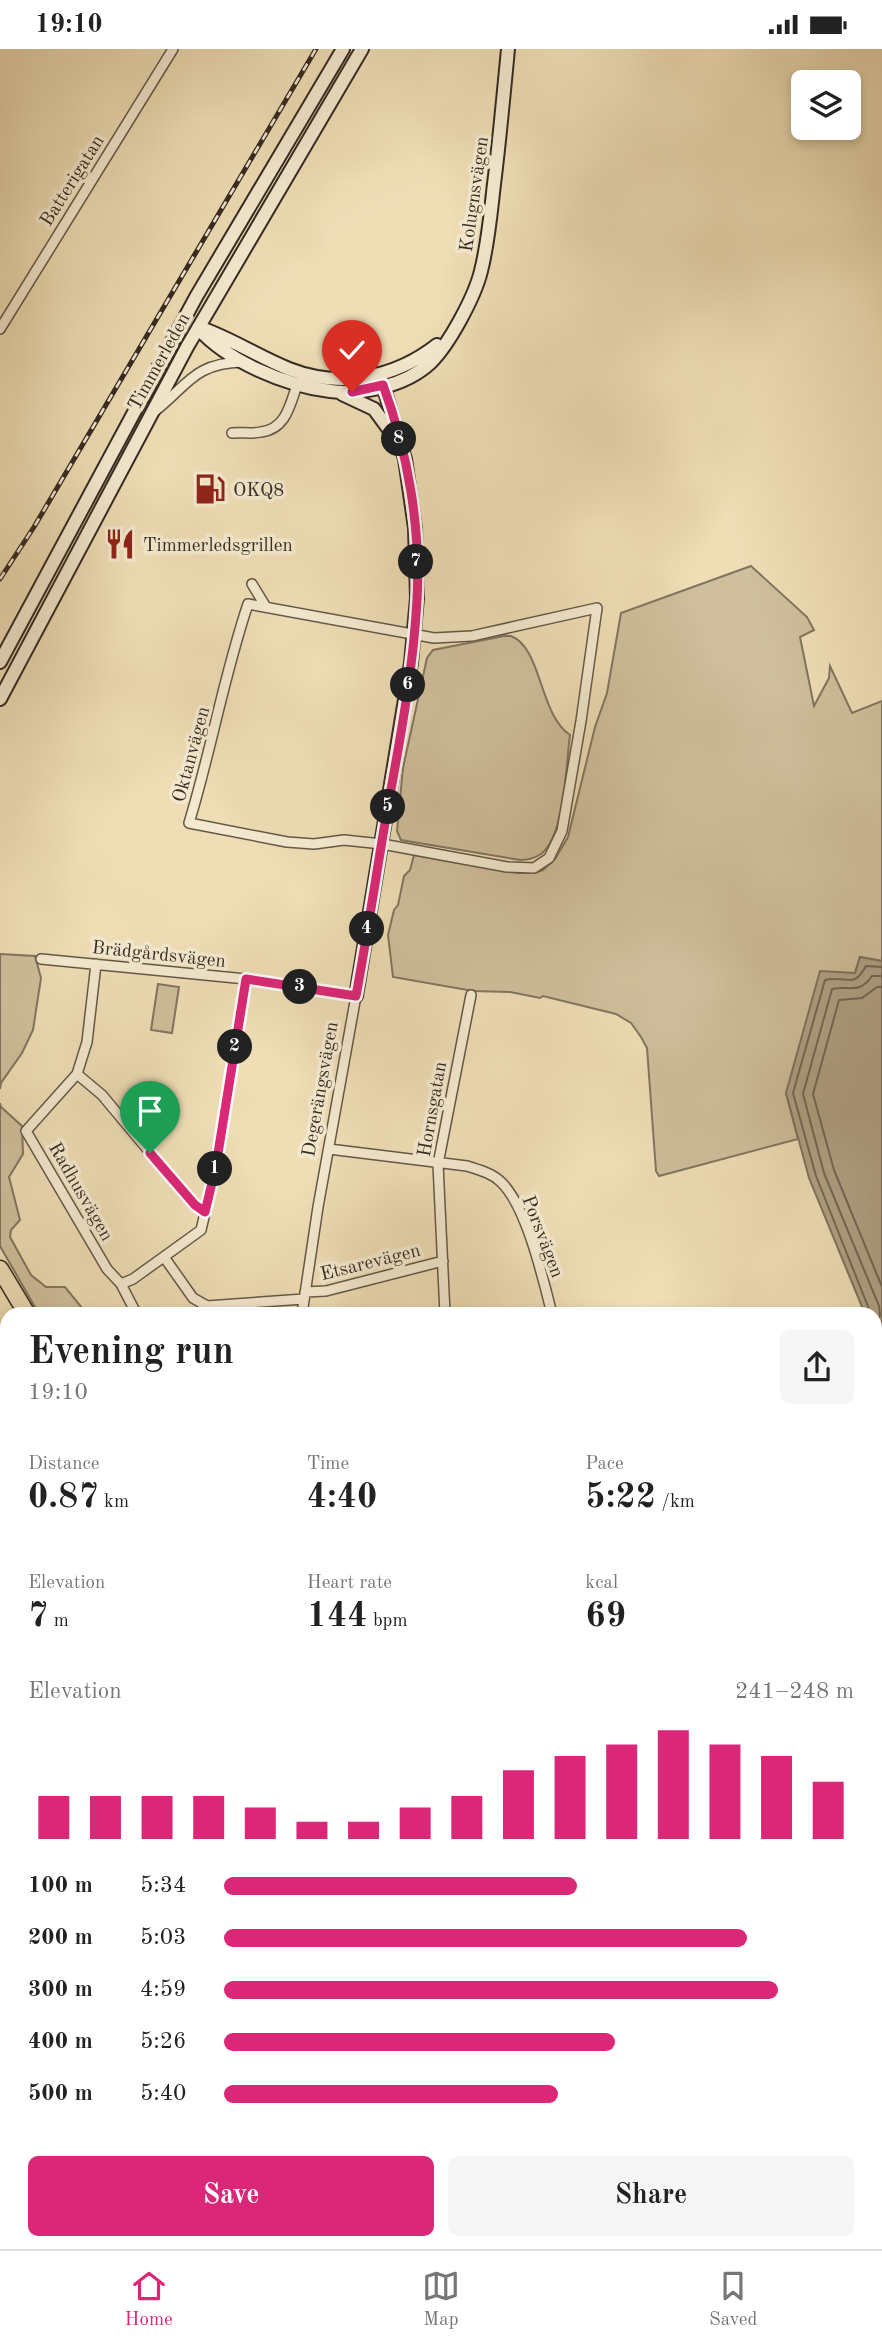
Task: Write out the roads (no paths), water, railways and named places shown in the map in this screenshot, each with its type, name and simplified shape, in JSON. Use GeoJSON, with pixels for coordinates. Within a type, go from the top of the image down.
{"type":"FeatureCollection","features":[{"type":"Feature","properties":{"kind":"highway"},"geometry":{"type":"LineString","coordinates":[[1,1278],[12,1307]]}},
{"type":"Feature","properties":{"kind":"highway"},"geometry":{"type":"LineString","coordinates":[[1,1278],[22,1307]]}},
{"type":"Feature","properties":{"kind":"street","name":"Batterigatan"},"geometry":{"type":"LineString","coordinates":[[0,329],[173,49]]}},
{"type":"Feature","properties":{"kind":"street","name":"Timmerleden"},"geometry":{"type":"LineString","coordinates":[[0,662],[184,319],[344,49]]}},
{"type":"Feature","properties":{"kind":"street","name":"Timmerleden"},"geometry":{"type":"LineString","coordinates":[[0,699],[198,328],[362,49]]}},
{"type":"Feature","properties":{"kind":"street","name":"Kolugnsvägen"},"geometry":{"type":"LineString","coordinates":[[184,319],[198,328],[211,342],[246,362],[297,385],[335,391],[362,391],[426,354],[449,337],[467,307],[481,272],[496,173],[508,49]]}},
{"type":"Feature","properties":{"kind":"street"},"geometry":{"type":"LineString","coordinates":[[213,302],[212,315],[216,326],[226,337]]}},
{"type":"Feature","properties":{"kind":"street","name":"Kolugnsvägen"},"geometry":{"type":"LineString","coordinates":[[198,328],[226,337],[290,369],[311,376],[382,380]]}},
{"type":"Feature","properties":{"kind":"street"},"geometry":{"type":"LineString","coordinates":[[151,415],[186,381],[202,370],[229,362],[246,362]]}},
{"type":"Feature","properties":{"kind":"street","name":"Degerängsvägen"},"geometry":{"type":"LineString","coordinates":[[303,1307],[382,844],[414,635],[417,598],[415,528],[401,445],[382,380]]}},
{"type":"Feature","properties":{"kind":"street"},"geometry":{"type":"LineString","coordinates":[[232,433],[260,433],[281,423],[297,385]]}},
{"type":"Feature","properties":{"kind":"street","name":"Kolugnsvägen"},"geometry":{"type":"LineString","coordinates":[[335,391],[374,409],[401,445]]}},
{"type":"Feature","properties":{"kind":"street"},"geometry":{"type":"LineString","coordinates":[[252,585],[266,607],[434,638],[472,636],[597,608],[562,831],[549,858],[534,868],[507,867],[382,844]]}},
{"type":"Feature","properties":{"kind":"street","name":"Oktanvägen"},"geometry":{"type":"LineString","coordinates":[[266,607],[247,604],[205,771],[189,823],[287,842],[344,840],[382,844]]}},
{"type":"Feature","properties":{"kind":"street","name":"Brädgårdsvägen"},"geometry":{"type":"LineString","coordinates":[[41,959],[246,979],[356,996]]}},
{"type":"Feature","properties":{"kind":"street","name":"Radhusvägen"},"geometry":{"type":"LineString","coordinates":[[96,964],[87,1042],[77,1074],[26,1131],[107,1269],[121,1284],[133,1307]]}},
{"type":"Feature","properties":{"kind":"street"},"geometry":{"type":"LineString","coordinates":[[121,1284],[133,1279],[201,1230],[216,1166],[246,979]]}},
{"type":"Feature","properties":{"kind":"street","name":"Hornsgatan"},"geometry":{"type":"LineString","coordinates":[[445,1307],[438,1164],[471,995]]}},
{"type":"Feature","properties":{"kind":"street"},"geometry":{"type":"LineString","coordinates":[[77,1074],[102,1095],[184,1193],[205,1212]]}},
{"type":"Feature","properties":{"kind":"street","name":"Porsvägen"},"geometry":{"type":"LineString","coordinates":[[328,1149],[467,1166],[486,1172],[502,1183],[518,1208],[529,1236],[550,1307]]}},
{"type":"Feature","properties":{"kind":"street","name":"Etsarevägen"},"geometry":{"type":"LineString","coordinates":[[164,1257],[193,1298],[206,1305],[304,1296],[443,1261]]}},
{"type":"Feature","properties":{"kind":"water"},"geometry":{"type":"Polygon","coordinates":[[[860,957],[882,961],[882,1307],[862,1307],[809,1178],[786,1093],[820,971],[855,973],[860,957]]]}},
{"type":"Feature","properties":{"kind":"railway"},"geometry":{"type":"LineString","coordinates":[[0,579],[34,527],[316,49]]}},
{"type":"Feature","properties":{"kind":"place","name":"OKQ8"},"geometry":{"type":"Point","coordinates":[210,489]}},
{"type":"Feature","properties":{"kind":"place","name":"Timmerledsgrillen"},"geometry":{"type":"Point","coordinates":[120,544]}}]}
